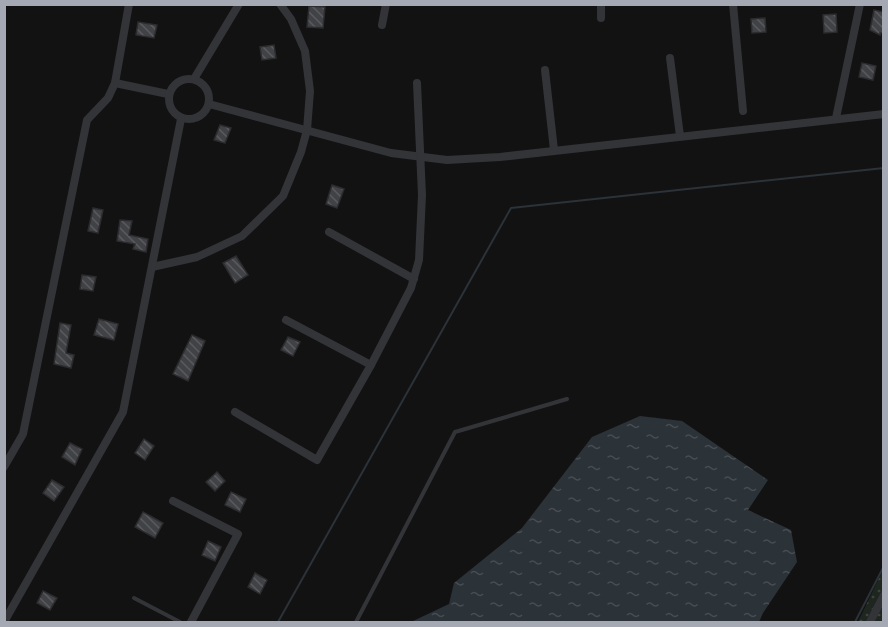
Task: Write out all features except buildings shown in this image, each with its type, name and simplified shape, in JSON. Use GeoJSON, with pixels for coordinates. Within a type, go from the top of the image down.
{"type":"FeatureCollection","features":[{"type":"Feature","properties":{"kind":"street"},"geometry":{"type":"LineString","coordinates":[[4,467],[23,434],[87,120],[108,98],[115,82],[129,4]]}},
{"type":"Feature","properties":{"kind":"street"},"geometry":{"type":"LineString","coordinates":[[194,79],[239,4]]}},
{"type":"Feature","properties":{"kind":"street"},"geometry":{"type":"LineString","coordinates":[[152,267],[197,257],[242,236],[283,196],[301,152],[307,130],[310,91],[305,51],[291,19],[280,4]]}},
{"type":"Feature","properties":{"kind":"street"},"geometry":{"type":"LineString","coordinates":[[382,25],[386,4]]}},
{"type":"Feature","properties":{"kind":"street"},"geometry":{"type":"LineString","coordinates":[[601,4],[601,18]]}},
{"type":"Feature","properties":{"kind":"street"},"geometry":{"type":"LineString","coordinates":[[733,4],[743,111]]}},
{"type":"Feature","properties":{"kind":"street"},"geometry":{"type":"LineString","coordinates":[[836,118],[860,4]]}},
{"type":"Feature","properties":{"kind":"street"},"geometry":{"type":"LineString","coordinates":[[670,58],[680,136]]}},
{"type":"Feature","properties":{"kind":"street"},"geometry":{"type":"LineString","coordinates":[[546,70],[554,150]]}},
{"type":"Feature","properties":{"kind":"street"},"geometry":{"type":"LineString","coordinates":[[183,79],[194,79],[203,85],[208,94],[209,104],[203,114],[192,120],[181,119],[170,109],[168,94],[174,85],[183,79]]}},
{"type":"Feature","properties":{"kind":"street"},"geometry":{"type":"LineString","coordinates":[[115,82],[168,94]]}},
{"type":"Feature","properties":{"kind":"street"},"geometry":{"type":"LineString","coordinates":[[235,412],[316,459],[371,365],[411,288],[419,260],[422,157],[417,83]]}},
{"type":"Feature","properties":{"kind":"street"},"geometry":{"type":"LineString","coordinates":[[209,104],[391,153],[447,160],[500,157],[884,114]]}},
{"type":"Feature","properties":{"kind":"street"},"geometry":{"type":"LineString","coordinates":[[4,622],[123,412],[181,119]]}},
{"type":"Feature","properties":{"kind":"street"},"geometry":{"type":"LineString","coordinates":[[329,232],[414,279]]}},
{"type":"Feature","properties":{"kind":"street"},"geometry":{"type":"LineString","coordinates":[[286,320],[371,365]]}},
{"type":"Feature","properties":{"kind":"street"},"geometry":{"type":"LineString","coordinates":[[173,501],[238,534],[191,622]]}},
{"type":"Feature","properties":{"kind":"street"},"geometry":{"type":"LineString","coordinates":[[870,622],[884,595]]}},
{"type":"Feature","properties":{"kind":"lane"},"geometry":{"type":"LineString","coordinates":[[356,622],[455,432],[567,399]]}},
{"type":"Feature","properties":{"kind":"lane"},"geometry":{"type":"LineString","coordinates":[[134,598],[180,622]]}},
{"type":"Feature","properties":{"kind":"shaded area"},"geometry":{"type":"Polygon","coordinates":[[[883,570],[883,622],[858,622],[883,570]]]}},
{"type":"Feature","properties":{"kind":"water"},"geometry":{"type":"Polygon","coordinates":[[[640,416],[682,421],[768,480],[748,510],[791,530],[797,562],[759,622],[411,622],[449,604],[454,583],[522,528],[592,437],[640,416]]]}},
{"type":"Feature","properties":{"kind":"waterway"},"geometry":{"type":"LineString","coordinates":[[278,622],[511,208],[884,168]]}},
{"type":"Feature","properties":{"kind":"waterway"},"geometry":{"type":"LineString","coordinates":[[855,622],[884,566]]}}]}
